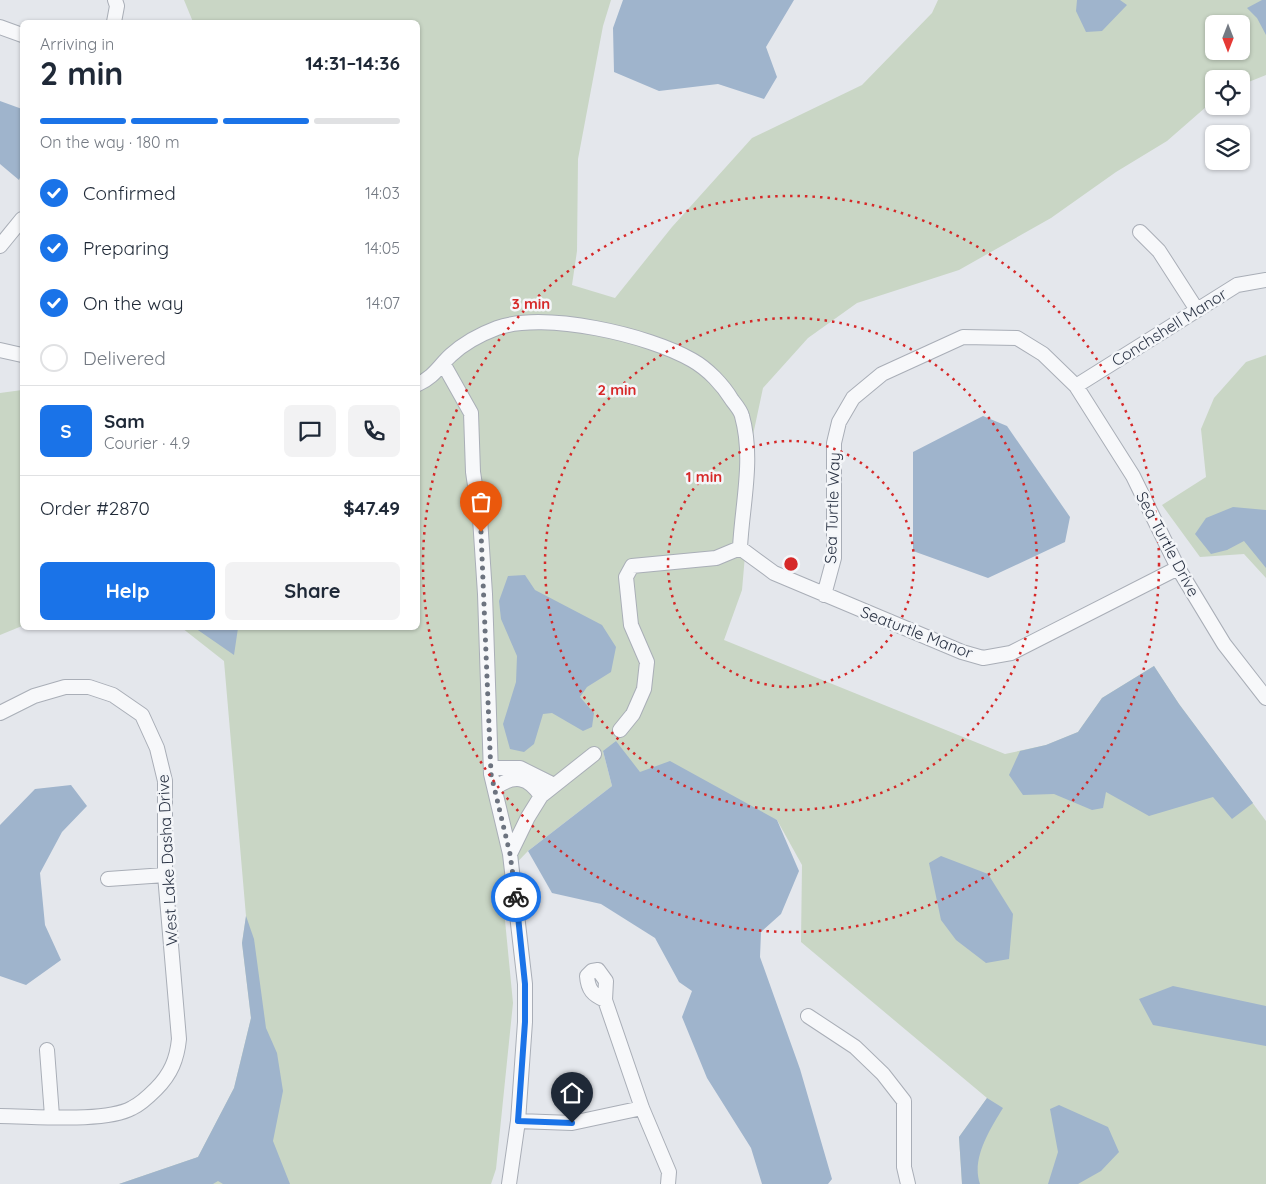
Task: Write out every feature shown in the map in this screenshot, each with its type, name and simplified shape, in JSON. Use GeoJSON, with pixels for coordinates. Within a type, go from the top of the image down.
{"type":"FeatureCollection","features":[{"type":"Feature","properties":{"kind":"street"},"geometry":{"type":"LineString","coordinates":[[114,20],[117,6],[115,0]]}},
{"type":"Feature","properties":{"kind":"street"},"geometry":{"type":"LineString","coordinates":[[0,27],[20,34]]}},
{"type":"Feature","properties":{"kind":"street"},"geometry":{"type":"LineString","coordinates":[[0,246],[20,221]]}},
{"type":"Feature","properties":{"kind":"street"},"geometry":{"type":"LineString","coordinates":[[1140,232],[1159,250],[1197,310]]}},
{"type":"Feature","properties":{"kind":"street","name":"Conchshell Manor"},"geometry":{"type":"LineString","coordinates":[[1076,386],[1237,285],[1266,280]]}},
{"type":"Feature","properties":{"kind":"street"},"geometry":{"type":"LineString","coordinates":[[420,383],[435,374],[450,355],[474,339],[498,328],[558,322],[604,329],[650,342],[693,360],[724,387],[742,414],[749,463],[743,496],[740,548],[716,558],[632,566],[626,576],[631,625],[647,662],[644,689],[632,714],[620,730]]}},
{"type":"Feature","properties":{"kind":"street","name":"Sea Turtle Drive"},"geometry":{"type":"LineString","coordinates":[[839,422],[853,398],[882,374],[963,337],[1017,338],[1043,354],[1076,386],[1133,476],[1178,568],[1224,644],[1266,698]]}},
{"type":"Feature","properties":{"kind":"street"},"geometry":{"type":"LineString","coordinates":[[0,350],[20,355]]}},
{"type":"Feature","properties":{"kind":"street"},"geometry":{"type":"LineString","coordinates":[[444,365],[471,413],[473,472],[480,518],[484,586],[491,768],[510,854],[525,984],[525,1022],[518,1121],[509,1184]]}},
{"type":"Feature","properties":{"kind":"street","name":"Sea Turtle Way"},"geometry":{"type":"LineString","coordinates":[[824,595],[834,558],[834,443],[839,422]]}},
{"type":"Feature","properties":{"kind":"street","name":"Seaturtle Manor"},"geometry":{"type":"LineString","coordinates":[[740,548],[774,573],[962,652],[983,658],[1011,653],[1178,568]]}},
{"type":"Feature","properties":{"kind":"street","name":"West Lake Dasha Drive"},"geometry":{"type":"LineString","coordinates":[[0,713],[34,696],[65,687],[89,687],[113,695],[142,715],[157,748],[165,781],[165,875],[180,1039],[172,1069],[155,1090],[132,1109],[109,1115],[79,1118],[52,1116]]}},
{"type":"Feature","properties":{"kind":"street"},"geometry":{"type":"LineString","coordinates":[[510,854],[528,817],[541,796],[594,754]]}},
{"type":"Feature","properties":{"kind":"street"},"geometry":{"type":"LineString","coordinates":[[491,768],[520,768],[554,785]]}},
{"type":"Feature","properties":{"kind":"street"},"geometry":{"type":"LineString","coordinates":[[495,788],[505,781],[517,778],[534,786],[541,796]]}},
{"type":"Feature","properties":{"kind":"street"},"geometry":{"type":"LineString","coordinates":[[108,879],[165,875]]}},
{"type":"Feature","properties":{"kind":"street"},"geometry":{"type":"LineString","coordinates":[[605,1000],[642,1108],[669,1172],[668,1184]]}},
{"type":"Feature","properties":{"kind":"street"},"geometry":{"type":"LineString","coordinates":[[808,1016],[855,1047],[883,1074],[904,1101],[904,1167],[908,1184]]}},
{"type":"Feature","properties":{"kind":"street"},"geometry":{"type":"LineString","coordinates":[[0,1116],[52,1116],[47,1050]]}},
{"type":"Feature","properties":{"kind":"street"},"geometry":{"type":"LineString","coordinates":[[518,1121],[572,1123],[642,1108]]}},
{"type":"Feature","properties":{"kind":"green space"},"geometry":{"type":"Polygon","coordinates":[[[184,0],[611,0],[603,26],[578,159],[577,251],[572,285],[615,298],[672,227],[752,138],[862,85],[932,13],[938,0],[1266,0],[1266,75],[1250,81],[1250,70],[1205,70],[1205,108],[1167,141],[1116,172],[1051,218],[959,270],[857,303],[808,338],[763,388],[750,449],[748,521],[742,590],[724,640],[1005,754],[1046,745],[1078,732],[1102,698],[1154,666],[1179,704],[1266,821],[1266,1184],[962,1184],[959,1137],[987,1098],[801,942],[802,865],[777,820],[641,773],[603,751],[612,786],[528,851],[501,879],[513,1003],[496,1169],[491,1184],[119,1184],[198,1157],[234,1088],[251,1018],[242,943],[246,916],[224,661],[185,630],[420,630],[420,20],[192,20],[184,0]]]}},
{"type":"Feature","properties":{"kind":"green space"},"geometry":{"type":"Polygon","coordinates":[[[1266,355],[1266,578],[1244,554],[1200,557],[1162,505],[1206,477],[1201,429],[1214,398],[1246,362],[1266,355]]]}},
{"type":"Feature","properties":{"kind":"green space"},"geometry":{"type":"Polygon","coordinates":[[[20,390],[20,627],[0,635],[0,393],[20,390]]]}},
{"type":"Feature","properties":{"kind":"water"},"geometry":{"type":"Polygon","coordinates":[[[623,0],[794,0],[766,47],[777,77],[764,99],[718,84],[659,91],[614,72],[613,28],[623,0]]]}},
{"type":"Feature","properties":{"kind":"water"},"geometry":{"type":"Polygon","coordinates":[[[1077,0],[1120,0],[1127,5],[1102,31],[1086,32],[1076,11],[1077,0]]]}},
{"type":"Feature","properties":{"kind":"water"},"geometry":{"type":"Polygon","coordinates":[[[1262,0],[1266,0],[1266,35],[1257,18],[1247,8],[1262,0]]]}},
{"type":"Feature","properties":{"kind":"water"},"geometry":{"type":"Polygon","coordinates":[[[0,101],[20,108],[19,180],[0,164],[0,101]]]}},
{"type":"Feature","properties":{"kind":"water"},"geometry":{"type":"Polygon","coordinates":[[[983,416],[1007,426],[1070,517],[1065,542],[988,578],[913,551],[913,452],[983,416]]]}},
{"type":"Feature","properties":{"kind":"water"},"geometry":{"type":"Polygon","coordinates":[[[1233,507],[1266,510],[1266,568],[1244,541],[1227,550],[1211,554],[1195,534],[1206,518],[1233,507]]]}},
{"type":"Feature","properties":{"kind":"water"},"geometry":{"type":"Polygon","coordinates":[[[525,575],[535,590],[602,625],[616,647],[611,672],[587,687],[580,697],[594,713],[592,727],[583,731],[552,713],[543,714],[534,744],[524,752],[510,749],[503,724],[516,682],[517,656],[501,619],[499,601],[508,576],[525,575]]]}},
{"type":"Feature","properties":{"kind":"water"},"geometry":{"type":"Polygon","coordinates":[[[198,630],[238,630],[234,655],[198,630]]]}},
{"type":"Feature","properties":{"kind":"water"},"geometry":{"type":"Polygon","coordinates":[[[1154,666],[1179,704],[1253,803],[1232,819],[1213,797],[1149,816],[1106,792],[1103,808],[1092,810],[1054,794],[1023,795],[1009,775],[1020,751],[1046,745],[1078,732],[1102,698],[1154,666]]]}},
{"type":"Feature","properties":{"kind":"water"},"geometry":{"type":"Polygon","coordinates":[[[616,741],[640,772],[670,761],[777,820],[799,871],[781,914],[761,932],[760,957],[800,1069],[832,1179],[828,1184],[762,1184],[751,1148],[707,1078],[682,1017],[692,991],[679,982],[655,938],[601,904],[552,893],[528,851],[612,786],[603,751],[616,741]]]}},
{"type":"Feature","properties":{"kind":"water"},"geometry":{"type":"Polygon","coordinates":[[[71,785],[87,806],[62,832],[40,873],[45,925],[61,960],[26,985],[0,976],[0,825],[35,789],[71,785]]]}},
{"type":"Feature","properties":{"kind":"water"},"geometry":{"type":"Polygon","coordinates":[[[941,856],[988,874],[1013,914],[1009,959],[986,963],[956,940],[941,920],[929,863],[941,856]]]}},
{"type":"Feature","properties":{"kind":"water"},"geometry":{"type":"Polygon","coordinates":[[[246,916],[254,939],[266,1028],[277,1053],[283,1091],[273,1141],[290,1184],[223,1184],[218,1181],[213,1184],[119,1184],[198,1157],[234,1088],[251,1018],[242,943],[246,916]]]}},
{"type":"Feature","properties":{"kind":"water"},"geometry":{"type":"Polygon","coordinates":[[[1173,986],[1266,1006],[1266,1046],[1153,1025],[1139,999],[1173,986]]]}},
{"type":"Feature","properties":{"kind":"water"},"geometry":{"type":"Polygon","coordinates":[[[987,1098],[1003,1108],[983,1144],[978,1165],[980,1184],[962,1184],[959,1137],[987,1098]]]}},
{"type":"Feature","properties":{"kind":"water"},"geometry":{"type":"Polygon","coordinates":[[[1059,1105],[1108,1127],[1119,1152],[1101,1171],[1078,1184],[1048,1184],[1058,1152],[1050,1109],[1059,1105]]]}},
{"type":"Feature","properties":{"kind":"way so far"},"geometry":{"type":"LineString","coordinates":[[481,532],[491,774],[510,854],[516,897]]}},
{"type":"Feature","properties":{"kind":"route"},"geometry":{"type":"LineString","coordinates":[[516,897],[525,984],[525,1022],[518,1121],[572,1123]]}}]}
